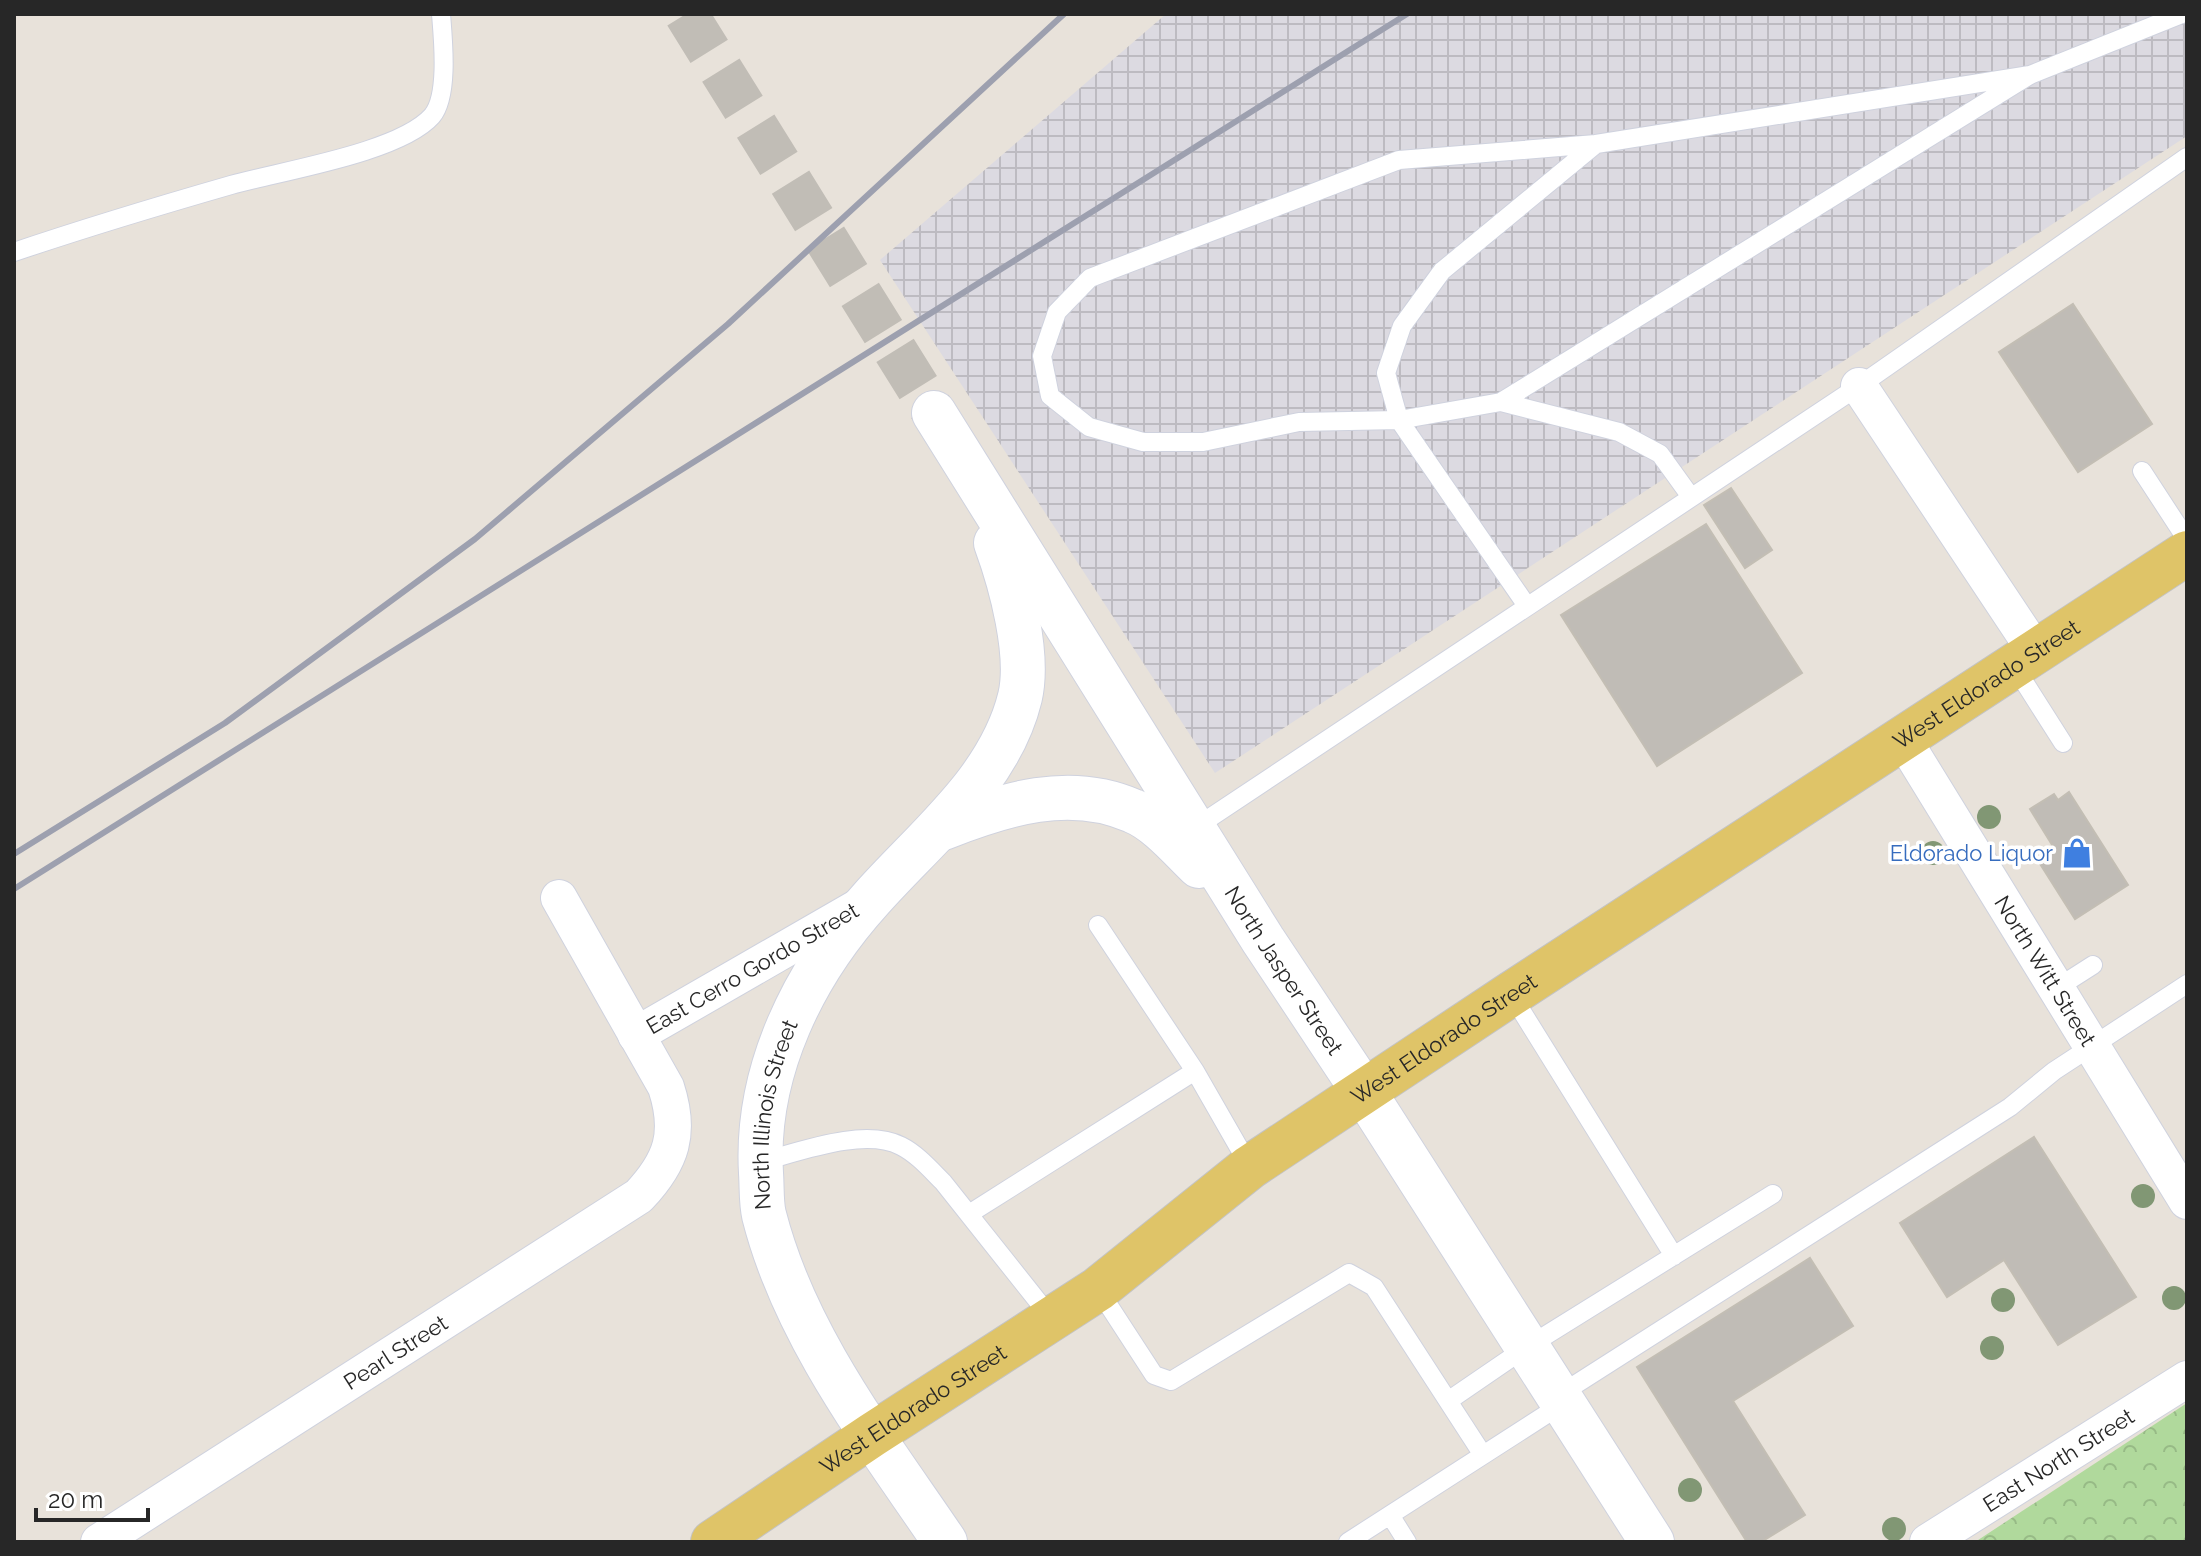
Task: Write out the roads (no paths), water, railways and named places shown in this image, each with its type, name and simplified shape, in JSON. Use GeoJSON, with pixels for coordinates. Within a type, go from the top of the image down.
{"type":"FeatureCollection","features":[{"type":"Feature","properties":{"kind":"main road","name":"West Eldorado Street"},"geometry":{"type":"LineString","coordinates":[[713,1542],[1098,1289],[1250,1167],[2187,553]]}},
{"type":"Feature","properties":{"kind":"street"},"geometry":{"type":"LineString","coordinates":[[1859,386],[2025,659]]}},
{"type":"Feature","properties":{"kind":"street","name":"North Jasper Street"},"geometry":{"type":"LineString","coordinates":[[934,831],[988,768],[1009,735],[1021,694],[1021,649],[1009,576],[975,490],[940,423],[1263,940],[1652,1542]]}},
{"type":"Feature","properties":{"kind":"street","name":"North Witt Street"},"geometry":{"type":"LineString","coordinates":[[1903,739],[2187,1201]]}},
{"type":"Feature","properties":{"kind":"street"},"geometry":{"type":"LineString","coordinates":[[934,831],[997,807],[1046,797],[1097,799],[1136,811],[1211,877],[1263,940]]}},
{"type":"Feature","properties":{"kind":"street","name":"East Cerro Gordo Street"},"geometry":{"type":"LineString","coordinates":[[636,1035],[868,901],[934,831]]}},
{"type":"Feature","properties":{"kind":"street"},"geometry":{"type":"LineString","coordinates":[[559,898],[636,1035]]}},
{"type":"Feature","properties":{"kind":"street","name":"North Illinois Street"},"geometry":{"type":"LineString","coordinates":[[868,901],[822,962],[795,1011],[774,1061],[763,1113],[760,1162],[763,1212],[786,1283],[817,1346],[872,1435],[945,1542]]}},
{"type":"Feature","properties":{"kind":"street","name":"Pearl Street"},"geometry":{"type":"LineString","coordinates":[[99,1542],[639,1196],[666,1162],[672,1144],[674,1120],[666,1087],[636,1035]]}},
{"type":"Feature","properties":{"kind":"street","name":"East North Street"},"geometry":{"type":"LineString","coordinates":[[1928,1542],[2187,1379]]}},
{"type":"Feature","properties":{"kind":"lane"},"geometry":{"type":"LineString","coordinates":[[14,252],[232,185],[357,154],[409,132],[434,114],[445,72],[441,14]]}},
{"type":"Feature","properties":{"kind":"lane"},"geometry":{"type":"LineString","coordinates":[[2030,75],[1596,144],[1399,160],[1090,278],[1057,312],[1042,356],[1050,396],[1089,427],[1143,442],[1203,442],[1299,422],[1399,420],[1501,402],[2030,75],[2182,14],[2187,24]]}},
{"type":"Feature","properties":{"kind":"lane"},"geometry":{"type":"LineString","coordinates":[[1527,606],[1399,420],[1386,373],[1402,326],[1442,271],[1596,144]]}},
{"type":"Feature","properties":{"kind":"lane"},"geometry":{"type":"LineString","coordinates":[[1193,829],[1859,386],[2187,157]]}},
{"type":"Feature","properties":{"kind":"lane"},"geometry":{"type":"LineString","coordinates":[[1501,402],[1619,432],[1660,454],[1691,497]]}},
{"type":"Feature","properties":{"kind":"lane"},"geometry":{"type":"LineString","coordinates":[[2142,471],[2187,540]]}},
{"type":"Feature","properties":{"kind":"lane"},"geometry":{"type":"LineString","coordinates":[[2025,659],[2063,743]]}},
{"type":"Feature","properties":{"kind":"lane"},"geometry":{"type":"LineString","coordinates":[[1098,925],[1195,1071],[1250,1167]]}},
{"type":"Feature","properties":{"kind":"lane"},"geometry":{"type":"LineString","coordinates":[[2057,988],[2093,965]]}},
{"type":"Feature","properties":{"kind":"lane"},"geometry":{"type":"LineString","coordinates":[[1348,1542],[2010,1107],[2054,1071],[2187,984]]}},
{"type":"Feature","properties":{"kind":"lane"},"geometry":{"type":"LineString","coordinates":[[1511,994],[1674,1256]]}},
{"type":"Feature","properties":{"kind":"lane"},"geometry":{"type":"LineString","coordinates":[[969,1214],[1195,1071]]}},
{"type":"Feature","properties":{"kind":"lane"},"geometry":{"type":"LineString","coordinates":[[760,1162],[842,1142],[881,1139],[901,1146],[923,1162],[969,1214],[1052,1319]]}},
{"type":"Feature","properties":{"kind":"lane"},"geometry":{"type":"LineString","coordinates":[[1448,1401],[1527,1347],[1773,1194]]}},
{"type":"Feature","properties":{"kind":"lane"},"geometry":{"type":"LineString","coordinates":[[1098,1289],[1154,1375],[1171,1381],[1349,1273],[1374,1287],[1483,1455]]}},
{"type":"Feature","properties":{"kind":"lane"},"geometry":{"type":"LineString","coordinates":[[1390,1515],[1407,1542]]}},
{"type":"Feature","properties":{"kind":"tunnel"},"geometry":{"type":"LineString","coordinates":[[686,14],[934,413]]}},
{"type":"Feature","properties":{"kind":"railway"},"geometry":{"type":"LineString","coordinates":[[14,854],[225,723],[475,539],[728,324],[1064,14]]}},
{"type":"Feature","properties":{"kind":"railway"},"geometry":{"type":"LineString","coordinates":[[14,889],[1407,14]]}},
{"type":"Feature","properties":{"kind":"place","name":"Eldorado Liquor"},"geometry":{"type":"Point","coordinates":[2077,853]}}]}
